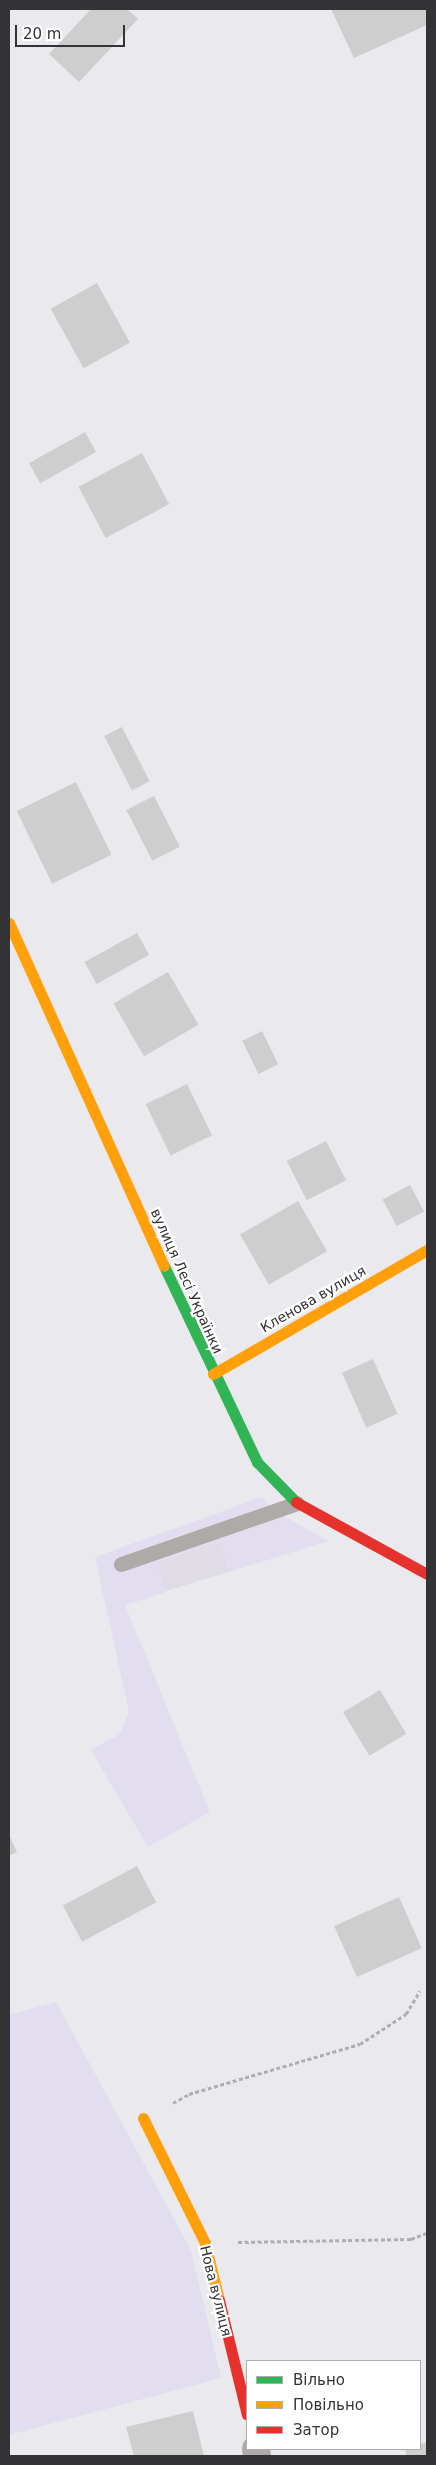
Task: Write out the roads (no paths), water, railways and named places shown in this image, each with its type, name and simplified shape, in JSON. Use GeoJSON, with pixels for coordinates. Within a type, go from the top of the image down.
{"type":"FeatureCollection","features":[{"type":"Feature","properties":{"kind":"street","name":"вулиця Лесі Українки"},"geometry":{"type":"LineString","coordinates":[[9,923],[213,1374],[257,1462],[297,1503],[427,1574]]}},
{"type":"Feature","properties":{"kind":"street","name":"Кленова вулиця"},"geometry":{"type":"LineString","coordinates":[[213,1374],[427,1250]]}},
{"type":"Feature","properties":{"kind":"street","name":"Нова вулиця"},"geometry":{"type":"LineString","coordinates":[[144,2118],[205,2243],[246,2411]]}},
{"type":"Feature","properties":{"kind":"lane"},"geometry":{"type":"LineString","coordinates":[[121,1564],[297,1503]]}}]}
